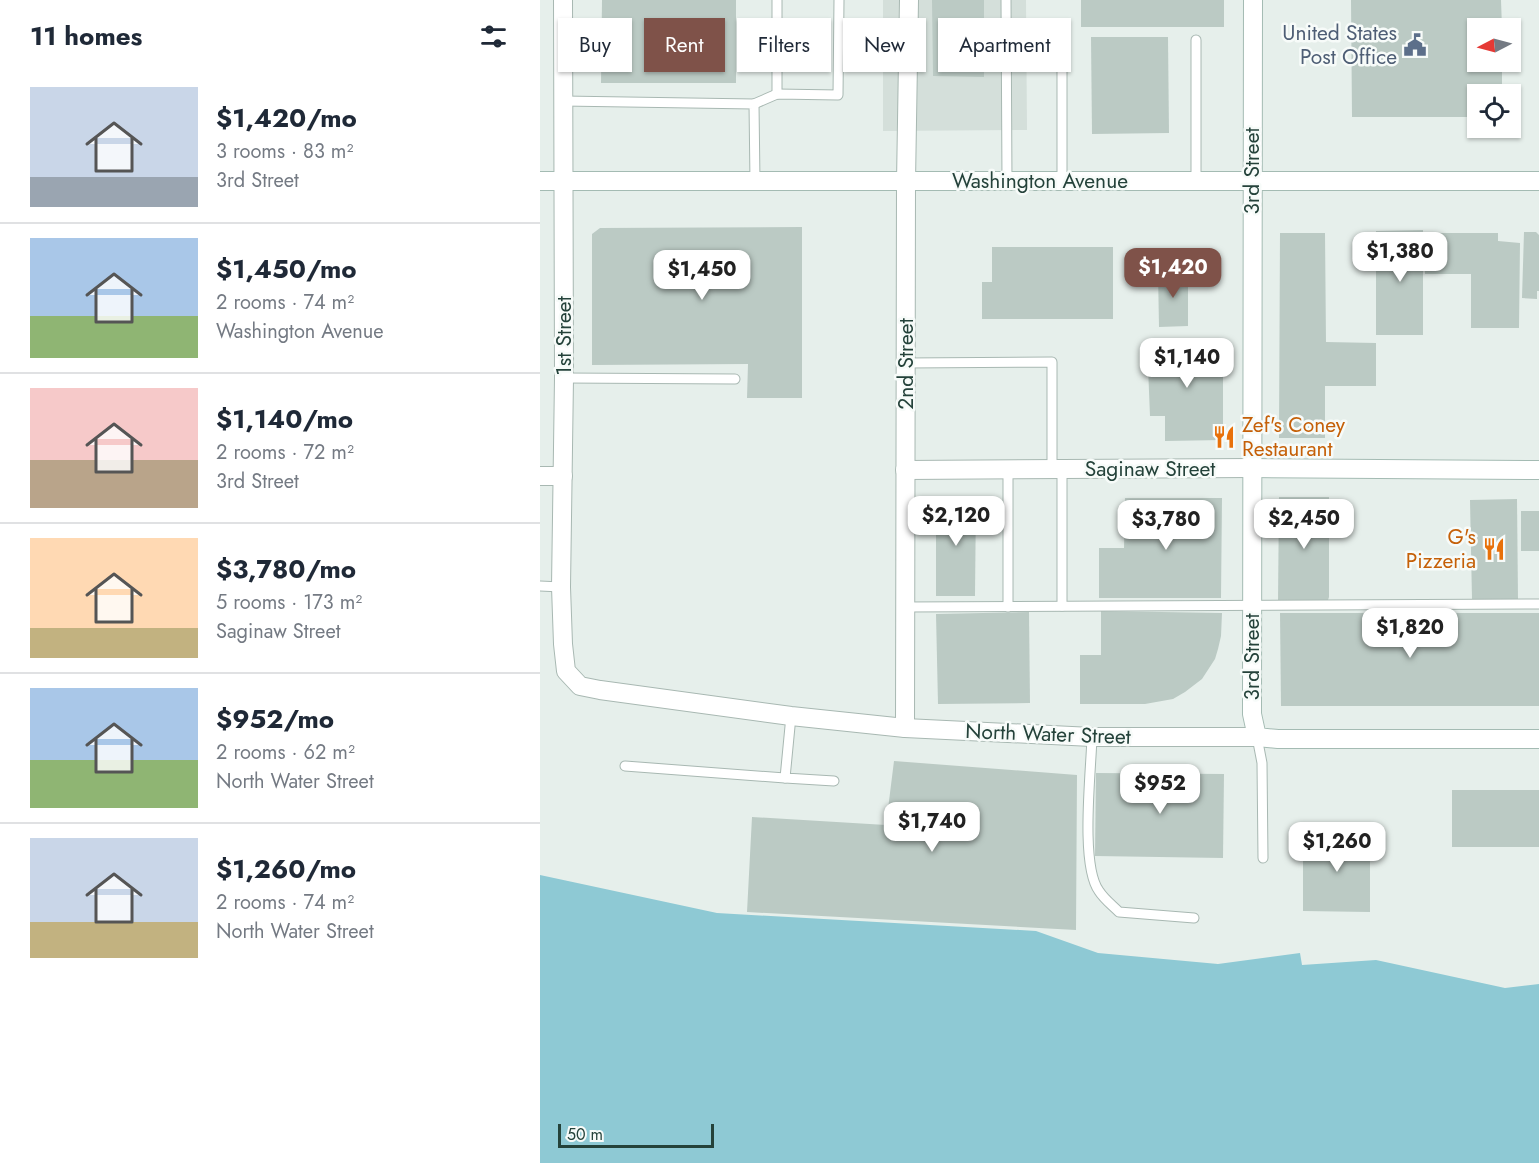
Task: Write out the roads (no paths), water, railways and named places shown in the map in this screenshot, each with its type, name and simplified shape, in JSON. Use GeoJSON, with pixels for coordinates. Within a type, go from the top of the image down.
{"type":"FeatureCollection","features":[{"type":"Feature","properties":{"kind":"street","name":"1st Street"},"geometry":{"type":"LineString","coordinates":[[563,0],[564,378],[561,587],[562,644],[566,671]]}},
{"type":"Feature","properties":{"kind":"street","name":"2nd Street"},"geometry":{"type":"LineString","coordinates":[[905,728],[906,182],[909,0]]}},
{"type":"Feature","properties":{"kind":"street","name":"3rd Street"},"geometry":{"type":"LineString","coordinates":[[1253,0],[1251,714],[1257,737]]}},
{"type":"Feature","properties":{"kind":"street","name":"Washington Avenue"},"geometry":{"type":"LineString","coordinates":[[540,181],[1539,181]]}},
{"type":"Feature","properties":{"kind":"street","name":"Saginaw Street"},"geometry":{"type":"LineString","coordinates":[[905,470],[1252,468],[1539,470]]}},
{"type":"Feature","properties":{"kind":"street"},"geometry":{"type":"LineString","coordinates":[[540,476],[563,476]]}},
{"type":"Feature","properties":{"kind":"street","name":"North Water Street"},"geometry":{"type":"LineString","coordinates":[[566,671],[580,686],[600,690],[791,716],[905,728],[1092,737],[1539,739]]}},
{"type":"Feature","properties":{"kind":"lane"},"geometry":{"type":"LineString","coordinates":[[777,0],[777,94]]}},
{"type":"Feature","properties":{"kind":"lane"},"geometry":{"type":"LineString","coordinates":[[563,101],[754,104],[777,94],[838,95],[838,0]]}},
{"type":"Feature","properties":{"kind":"lane"},"geometry":{"type":"LineString","coordinates":[[1006,0],[1008,182]]}},
{"type":"Feature","properties":{"kind":"lane"},"geometry":{"type":"LineString","coordinates":[[1196,40],[1196,180]]}},
{"type":"Feature","properties":{"kind":"lane"},"geometry":{"type":"LineString","coordinates":[[1062,72],[1062,181]]}},
{"type":"Feature","properties":{"kind":"lane"},"geometry":{"type":"LineString","coordinates":[[754,104],[755,182]]}},
{"type":"Feature","properties":{"kind":"lane"},"geometry":{"type":"LineString","coordinates":[[906,363],[1052,362],[1062,606]]}},
{"type":"Feature","properties":{"kind":"lane"},"geometry":{"type":"LineString","coordinates":[[564,378],[735,380]]}},
{"type":"Feature","properties":{"kind":"lane"},"geometry":{"type":"LineString","coordinates":[[1008,469],[1008,607]]}},
{"type":"Feature","properties":{"kind":"lane"},"geometry":{"type":"LineString","coordinates":[[540,586],[561,587]]}},
{"type":"Feature","properties":{"kind":"lane"},"geometry":{"type":"LineString","coordinates":[[905,608],[1539,604]]}},
{"type":"Feature","properties":{"kind":"lane"},"geometry":{"type":"LineString","coordinates":[[784,778],[791,716]]}},
{"type":"Feature","properties":{"kind":"lane"},"geometry":{"type":"LineString","coordinates":[[1092,737],[1088,842],[1090,868],[1098,890],[1119,912],[1194,918]]}},
{"type":"Feature","properties":{"kind":"lane"},"geometry":{"type":"LineString","coordinates":[[1257,737],[1262,763],[1263,858]]}},
{"type":"Feature","properties":{"kind":"lane"},"geometry":{"type":"LineString","coordinates":[[625,766],[834,781]]}},
{"type":"Feature","properties":{"kind":"water"},"geometry":{"type":"Polygon","coordinates":[[[540,875],[717,913],[1036,931],[1098,953],[1218,964],[1300,953],[1302,965],[1376,960],[1505,988],[1539,984],[1539,1163],[540,1163],[540,875]]]}},
{"type":"Feature","properties":{"kind":"place","name":"United States Post Office"},"geometry":{"type":"Point","coordinates":[1415,45]}},
{"type":"Feature","properties":{"kind":"place","name":"Zef's Coney Restaurant"},"geometry":{"type":"Point","coordinates":[1224,437]}},
{"type":"Feature","properties":{"kind":"place","name":"G's Pizzeria"},"geometry":{"type":"Point","coordinates":[1494,549]}}]}
